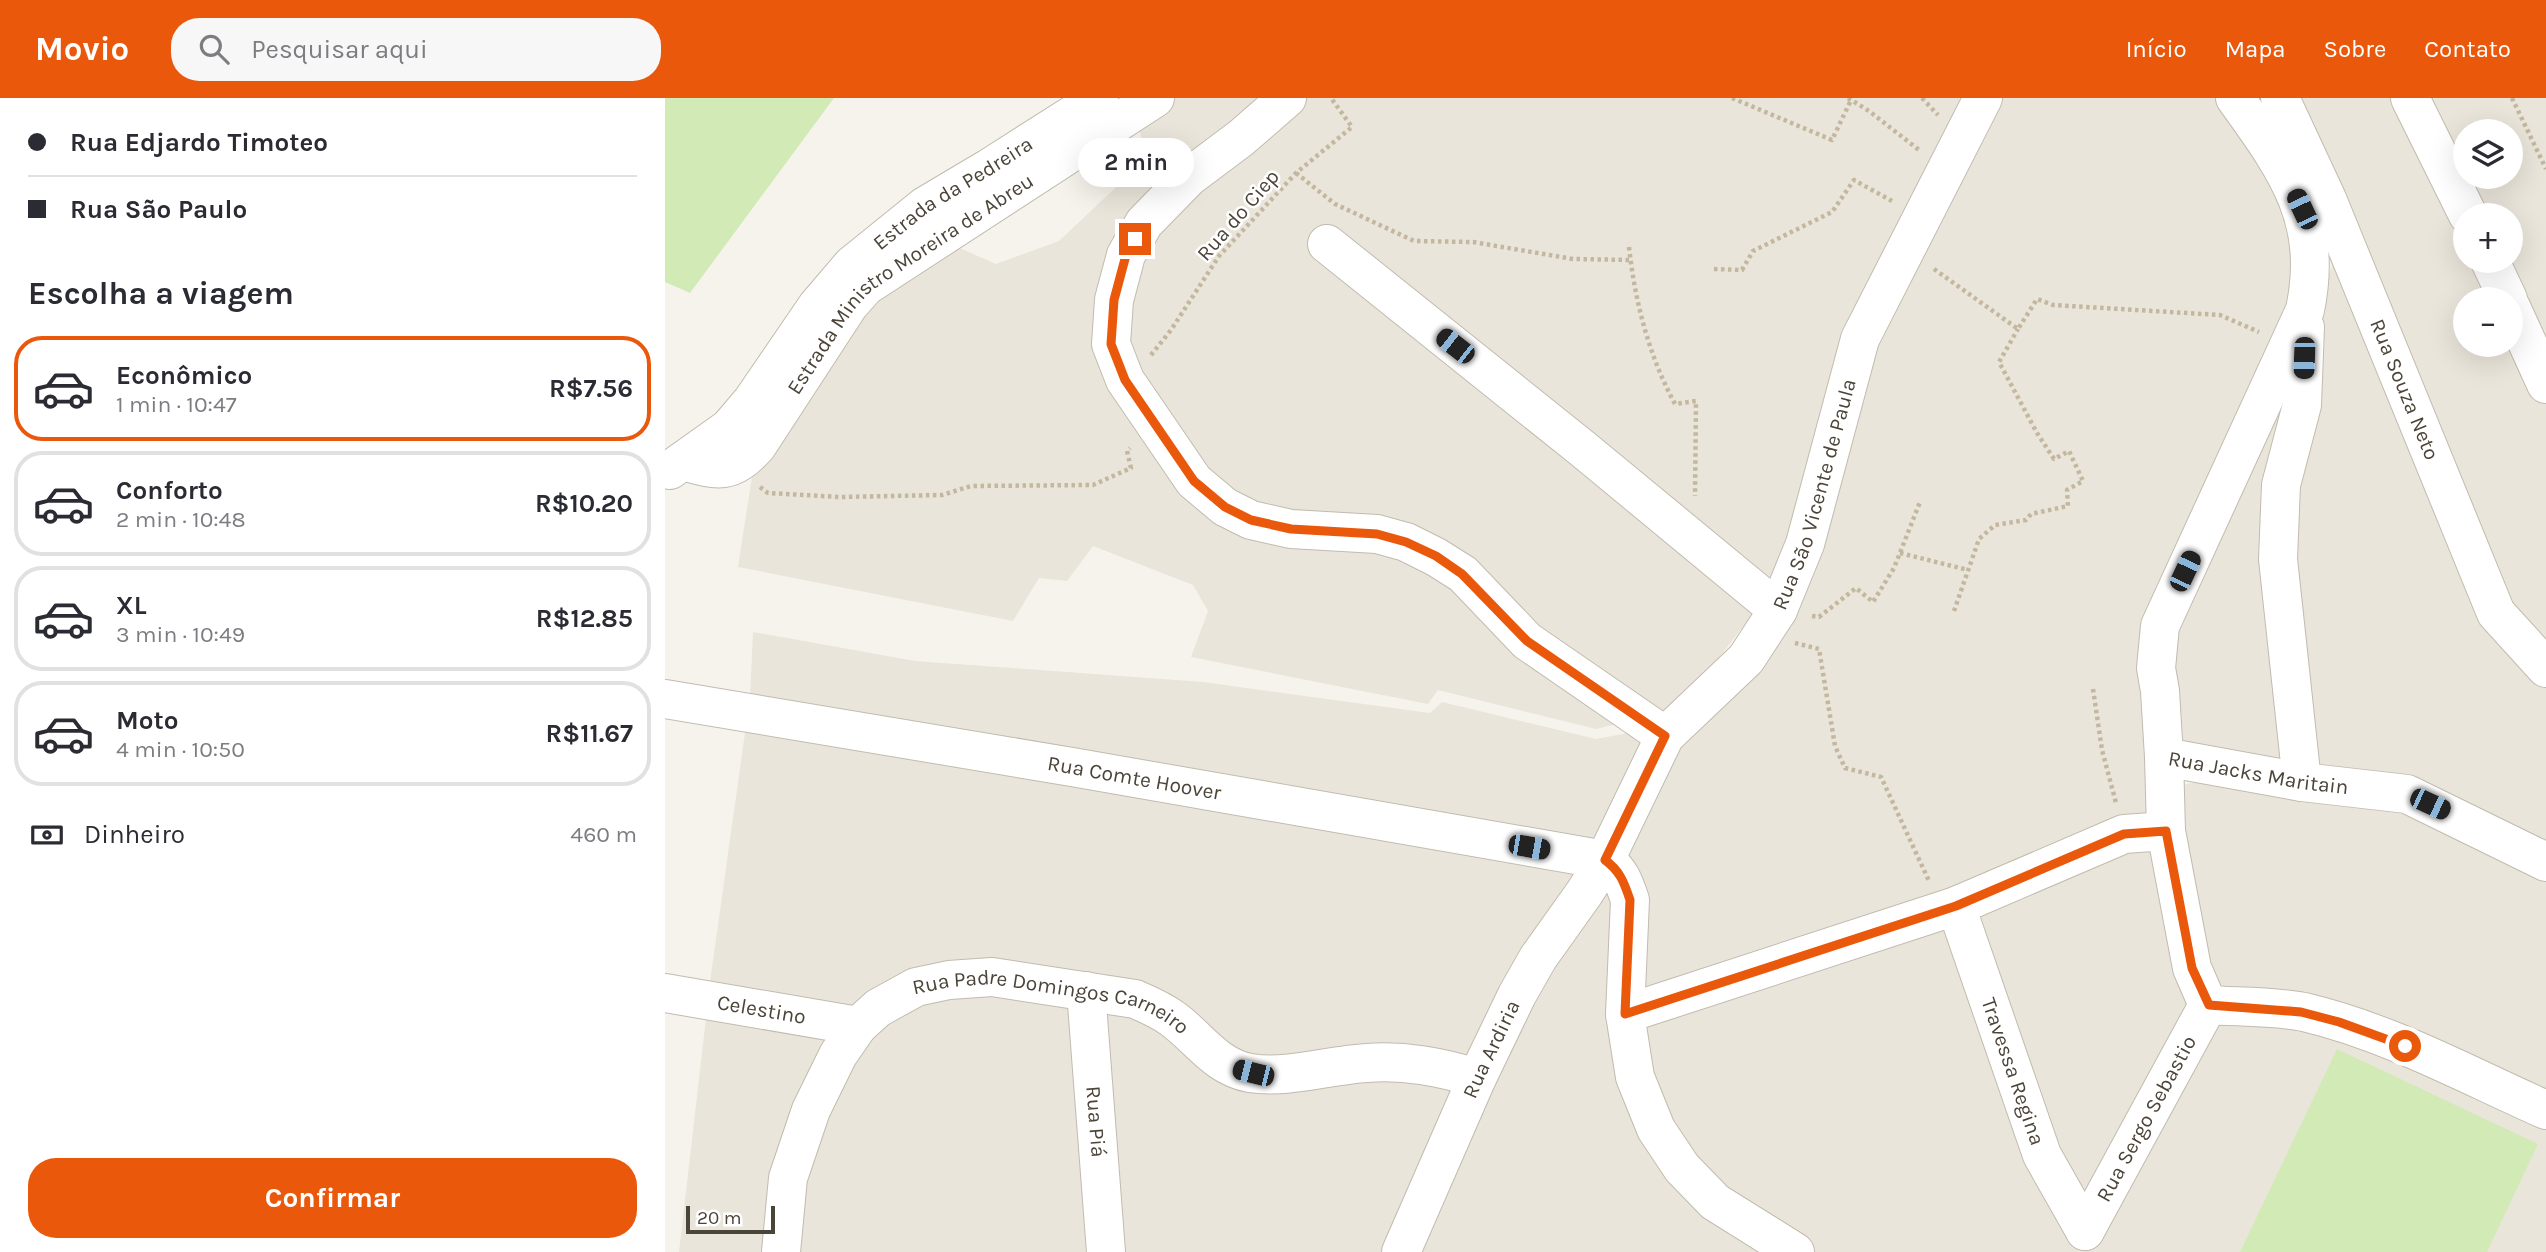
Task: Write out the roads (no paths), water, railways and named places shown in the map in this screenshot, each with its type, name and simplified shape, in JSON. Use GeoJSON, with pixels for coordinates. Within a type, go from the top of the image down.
{"type":"FeatureCollection","features":[{"type":"Feature","properties":{"kind":"street","name":"Estrada da Pedreira"},"geometry":{"type":"LineString","coordinates":[[674,468],[729,428],[753,401],[817,306],[852,265],[925,206],[1099,98]]}},
{"type":"Feature","properties":{"kind":"street","name":"Estrada Ministro Moreira de Abreu"},"geometry":{"type":"LineString","coordinates":[[674,468],[723,470],[735,467],[757,446],[849,305],[866,286],[1155,98]]}},
{"type":"Feature","properties":{"kind":"street"},"geometry":{"type":"LineString","coordinates":[[1287,98],[1241,138],[1189,177],[1144,223],[1126,255],[1114,300],[1111,344],[1125,380],[1194,481],[1225,507],[1251,520],[1291,529],[1377,534],[1406,542],[1436,556],[1462,574],[1527,641],[1665,736]]}},
{"type":"Feature","properties":{"kind":"street","name":"Rua São Vicente de Paula"},"geometry":{"type":"LineString","coordinates":[[1605,860],[1665,736],[1746,659],[1771,622],[1805,544],[1860,339],[1983,98]]}},
{"type":"Feature","properties":{"kind":"street","name":"Rua Jacks Maritain"},"geometry":{"type":"LineString","coordinates":[[2235,98],[2288,178],[2304,213],[2311,256],[2310,285],[2305,310],[2160,626],[2156,668],[2164,757],[2302,782],[2407,794],[2546,862]]}},
{"type":"Feature","properties":{"kind":"street","name":"Rua Souza Neto"},"geometry":{"type":"LineString","coordinates":[[2280,98],[2327,199],[2496,613],[2546,668]]}},
{"type":"Feature","properties":{"kind":"street"},"geometry":{"type":"LineString","coordinates":[[2410,98],[2462,203]]}},
{"type":"Feature","properties":{"kind":"street"},"geometry":{"type":"LineString","coordinates":[[1327,244],[1583,449],[1771,622]]}},
{"type":"Feature","properties":{"kind":"street"},"geometry":{"type":"LineString","coordinates":[[2302,782],[2278,559],[2281,485],[2302,405],[2305,310]]}},
{"type":"Feature","properties":{"kind":"street"},"geometry":{"type":"LineString","coordinates":[[2523,333],[2546,384]]}},
{"type":"Feature","properties":{"kind":"street","name":"Rua Comte Hoover"},"geometry":{"type":"LineString","coordinates":[[665,699],[1605,860]]}},
{"type":"Feature","properties":{"kind":"street"},"geometry":{"type":"LineString","coordinates":[[2164,757],[2166,831],[2192,968],[2209,1005],[2301,1012],[2339,1022],[2405,1046],[2546,1110]]}},
{"type":"Feature","properties":{"kind":"street"},"geometry":{"type":"LineString","coordinates":[[1625,1014],[1949,908],[2124,834],[2166,831]]}},
{"type":"Feature","properties":{"kind":"street"},"geometry":{"type":"LineString","coordinates":[[1605,860],[1616,868],[1630,900],[1625,1014],[1635,1077],[1656,1129],[1682,1168],[1715,1202],[1795,1252]]}},
{"type":"Feature","properties":{"kind":"street","name":"Rua Ardiria"},"geometry":{"type":"LineString","coordinates":[[1401,1252],[1477,1078],[1517,995],[1538,958],[1605,860]]}},
{"type":"Feature","properties":{"kind":"street","name":"Travessa Regina"},"geometry":{"type":"LineString","coordinates":[[1949,908],[2042,1155],[2085,1231]]}},
{"type":"Feature","properties":{"kind":"street","name":"Rua Padre Domingos Carneiro"},"geometry":{"type":"LineString","coordinates":[[781,1252],[788,1178],[811,1110],[838,1055],[858,1026],[878,1008],[916,987],[992,977],[1135,999],[1153,1006],[1174,1020],[1219,1061],[1253,1073],[1406,1062],[1443,1068],[1477,1078]]}},
{"type":"Feature","properties":{"kind":"street","name":"Rua Piá"},"geometry":{"type":"LineString","coordinates":[[1086,991],[1105,1252]]}},
{"type":"Feature","properties":{"kind":"street","name":"Celestino"},"geometry":{"type":"LineString","coordinates":[[665,993],[858,1026]]}},
{"type":"Feature","properties":{"kind":"street","name":"Rua Sergo Sebastio"},"geometry":{"type":"LineString","coordinates":[[2085,1231],[2209,1005]]}}]}
